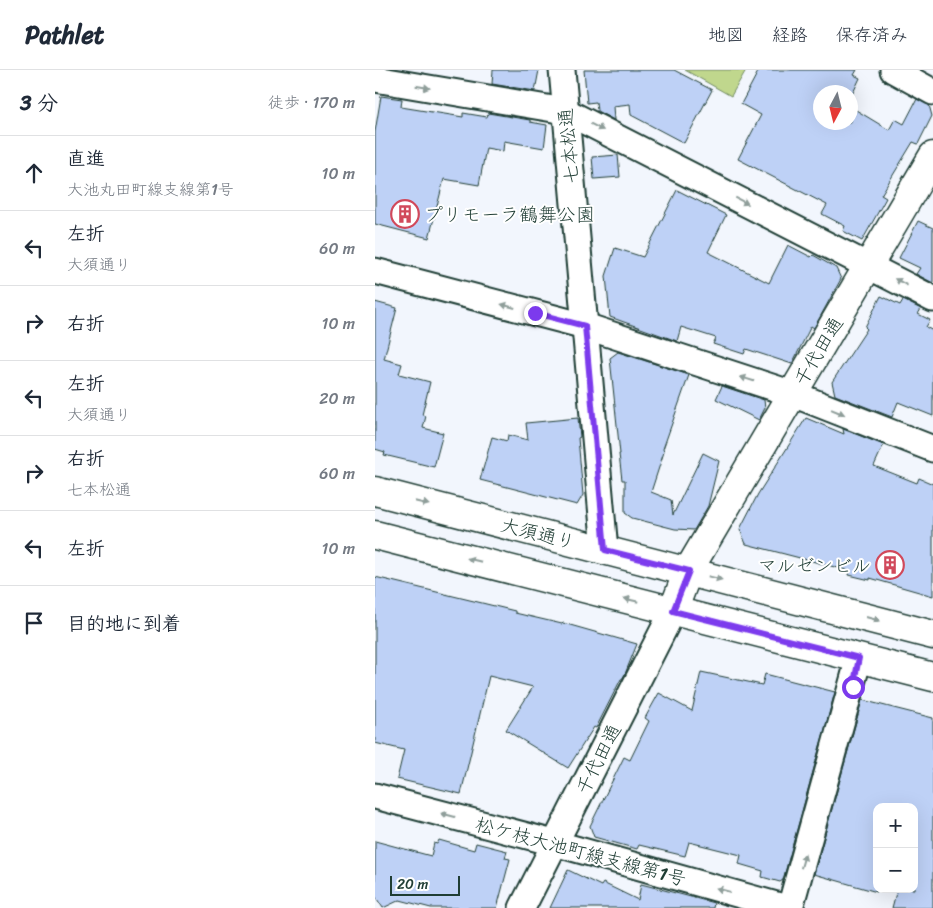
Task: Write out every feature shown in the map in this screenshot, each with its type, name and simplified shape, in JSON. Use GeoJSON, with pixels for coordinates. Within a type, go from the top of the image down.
{"type":"FeatureCollection","features":[{"type":"Feature","properties":{"kind":"street","name":"七本松通"},"geometry":{"type":"LineString","coordinates":[[561,70],[605,550]]}},
{"type":"Feature","properties":{"kind":"street"},"geometry":{"type":"LineString","coordinates":[[893,70],[933,92]]}},
{"type":"Feature","properties":{"kind":"street"},"geometry":{"type":"LineString","coordinates":[[375,79],[565,111],[933,299]]}},
{"type":"Feature","properties":{"kind":"street","name":"千代田通"},"geometry":{"type":"LineString","coordinates":[[522,908],[673,611],[689,571],[933,156]]}},
{"type":"Feature","properties":{"kind":"street"},"geometry":{"type":"LineString","coordinates":[[375,271],[585,326],[793,394],[933,450]]}},
{"type":"Feature","properties":{"kind":"street","name":"大須通り"},"geometry":{"type":"LineString","coordinates":[[375,491],[933,634]]}},
{"type":"Feature","properties":{"kind":"street"},"geometry":{"type":"LineString","coordinates":[[375,535],[933,677]]}},
{"type":"Feature","properties":{"kind":"street"},"geometry":{"type":"LineString","coordinates":[[788,908],[853,687],[859,658]]}},
{"type":"Feature","properties":{"kind":"street","name":"松ケ枝大池町線支線第1号"},"geometry":{"type":"LineString","coordinates":[[375,796],[555,843],[788,908]]}},
{"type":"Feature","properties":{"kind":"green space"},"geometry":{"type":"Polygon","coordinates":[[[685,70],[746,70],[731,96],[685,70]]]}},
{"type":"Feature","properties":{"kind":"building"},"geometry":{"type":"Polygon","coordinates":[[[493,70],[539,70],[535,91],[492,84],[493,70]]]}},
{"type":"Feature","properties":{"kind":"building"},"geometry":{"type":"Polygon","coordinates":[[[584,70],[674,70],[712,90],[684,143],[631,115],[630,104],[613,106],[614,120],[597,111],[596,102],[587,103],[584,70]]]}},
{"type":"Feature","properties":{"kind":"building"},"geometry":{"type":"Polygon","coordinates":[[[759,70],[857,70],[854,75],[860,78],[857,85],[813,85],[813,130],[858,130],[858,111],[889,130],[895,119],[904,124],[917,99],[929,105],[932,116],[918,144],[913,142],[881,195],[886,198],[862,241],[843,231],[845,226],[822,214],[827,205],[738,159],[761,115],[741,104],[759,70]]]}},
{"type":"Feature","properties":{"kind":"building"},"geometry":{"type":"Polygon","coordinates":[[[381,96],[402,99],[401,107],[463,117],[463,113],[487,117],[488,113],[530,120],[530,122],[547,125],[544,148],[504,141],[503,151],[486,148],[479,185],[444,179],[429,238],[375,224],[375,132],[381,96]]]}},
{"type":"Feature","properties":{"kind":"building"},"geometry":{"type":"Polygon","coordinates":[[[618,155],[620,177],[594,179],[592,157],[618,155]]]}},
{"type":"Feature","properties":{"kind":"building"},"geometry":{"type":"Polygon","coordinates":[[[677,190],[726,215],[708,252],[769,283],[788,245],[811,257],[813,255],[836,268],[841,279],[814,328],[811,326],[792,364],[746,349],[744,354],[713,344],[716,338],[681,327],[677,341],[610,317],[606,276],[615,248],[643,257],[677,190]]]}},
{"type":"Feature","properties":{"kind":"building"},"geometry":{"type":"Polygon","coordinates":[[[918,221],[933,228],[933,283],[916,274],[920,268],[899,258],[918,221]]]}},
{"type":"Feature","properties":{"kind":"building"},"geometry":{"type":"Polygon","coordinates":[[[881,296],[900,305],[903,300],[921,309],[918,314],[930,320],[926,327],[933,331],[933,416],[898,402],[892,417],[835,395],[832,382],[867,329],[865,327],[881,296]]]}},
{"type":"Feature","properties":{"kind":"building"},"geometry":{"type":"Polygon","coordinates":[[[375,302],[397,308],[384,359],[402,364],[399,374],[430,382],[422,415],[426,416],[423,428],[443,433],[434,467],[384,455],[385,452],[375,449],[375,302]]]}},
{"type":"Feature","properties":{"kind":"building"},"geometry":{"type":"Polygon","coordinates":[[[618,352],[689,375],[663,449],[664,452],[651,492],[671,500],[673,515],[703,453],[719,461],[708,506],[694,530],[675,529],[632,518],[625,513],[625,480],[622,480],[610,358],[618,352]]]}},
{"type":"Feature","properties":{"kind":"building"},"geometry":{"type":"Polygon","coordinates":[[[722,386],[764,400],[765,408],[759,420],[716,399],[722,386]]]}},
{"type":"Feature","properties":{"kind":"building"},"geometry":{"type":"Polygon","coordinates":[[[578,418],[583,495],[577,505],[480,480],[492,437],[507,441],[508,435],[528,440],[526,423],[578,418]]]}},
{"type":"Feature","properties":{"kind":"building"},"geometry":{"type":"Polygon","coordinates":[[[806,418],[844,434],[843,429],[881,444],[883,446],[874,466],[917,483],[919,478],[933,484],[933,596],[870,578],[870,580],[849,575],[850,571],[746,544],[740,529],[758,494],[806,418]]]}},
{"type":"Feature","properties":{"kind":"building"},"geometry":{"type":"Polygon","coordinates":[[[375,577],[515,611],[515,613],[563,623],[637,644],[625,674],[596,728],[594,727],[568,768],[506,730],[533,687],[489,676],[461,794],[397,779],[404,750],[375,743],[375,577]]]}},
{"type":"Feature","properties":{"kind":"building"},"geometry":{"type":"Polygon","coordinates":[[[701,672],[762,685],[765,674],[835,692],[783,880],[780,882],[762,877],[763,871],[739,864],[741,855],[689,842],[685,856],[639,845],[637,849],[594,837],[590,826],[624,757],[630,760],[649,721],[645,718],[659,693],[692,711],[701,672]]]}},
{"type":"Feature","properties":{"kind":"building"},"geometry":{"type":"Polygon","coordinates":[[[862,700],[933,718],[933,908],[892,908],[896,893],[918,893],[918,803],[873,803],[873,891],[814,874],[862,700]]]}},
{"type":"Feature","properties":{"kind":"building"},"geometry":{"type":"Polygon","coordinates":[[[439,840],[474,850],[476,843],[507,851],[505,858],[510,859],[497,908],[431,908],[400,900],[383,908],[375,896],[375,841],[431,856],[434,843],[437,844],[439,840]]]}},
{"type":"Feature","properties":{"kind":"building"},"geometry":{"type":"Polygon","coordinates":[[[568,870],[601,886],[603,883],[638,900],[641,884],[714,903],[713,908],[550,908],[568,870]]]}},
{"type":"Feature","properties":{"kind":"place","name":"プリモーラ鶴舞公園"},"geometry":{"type":"Point","coordinates":[405,214]}},
{"type":"Feature","properties":{"kind":"place","name":"マルゼンビル"},"geometry":{"type":"Point","coordinates":[890,565]}},
{"type":"Feature","properties":{"kind":"route"},"geometry":{"type":"LineString","coordinates":[[535,313],[585,326],[605,550],[689,571],[673,611],[859,658],[853,687]]}}]}
